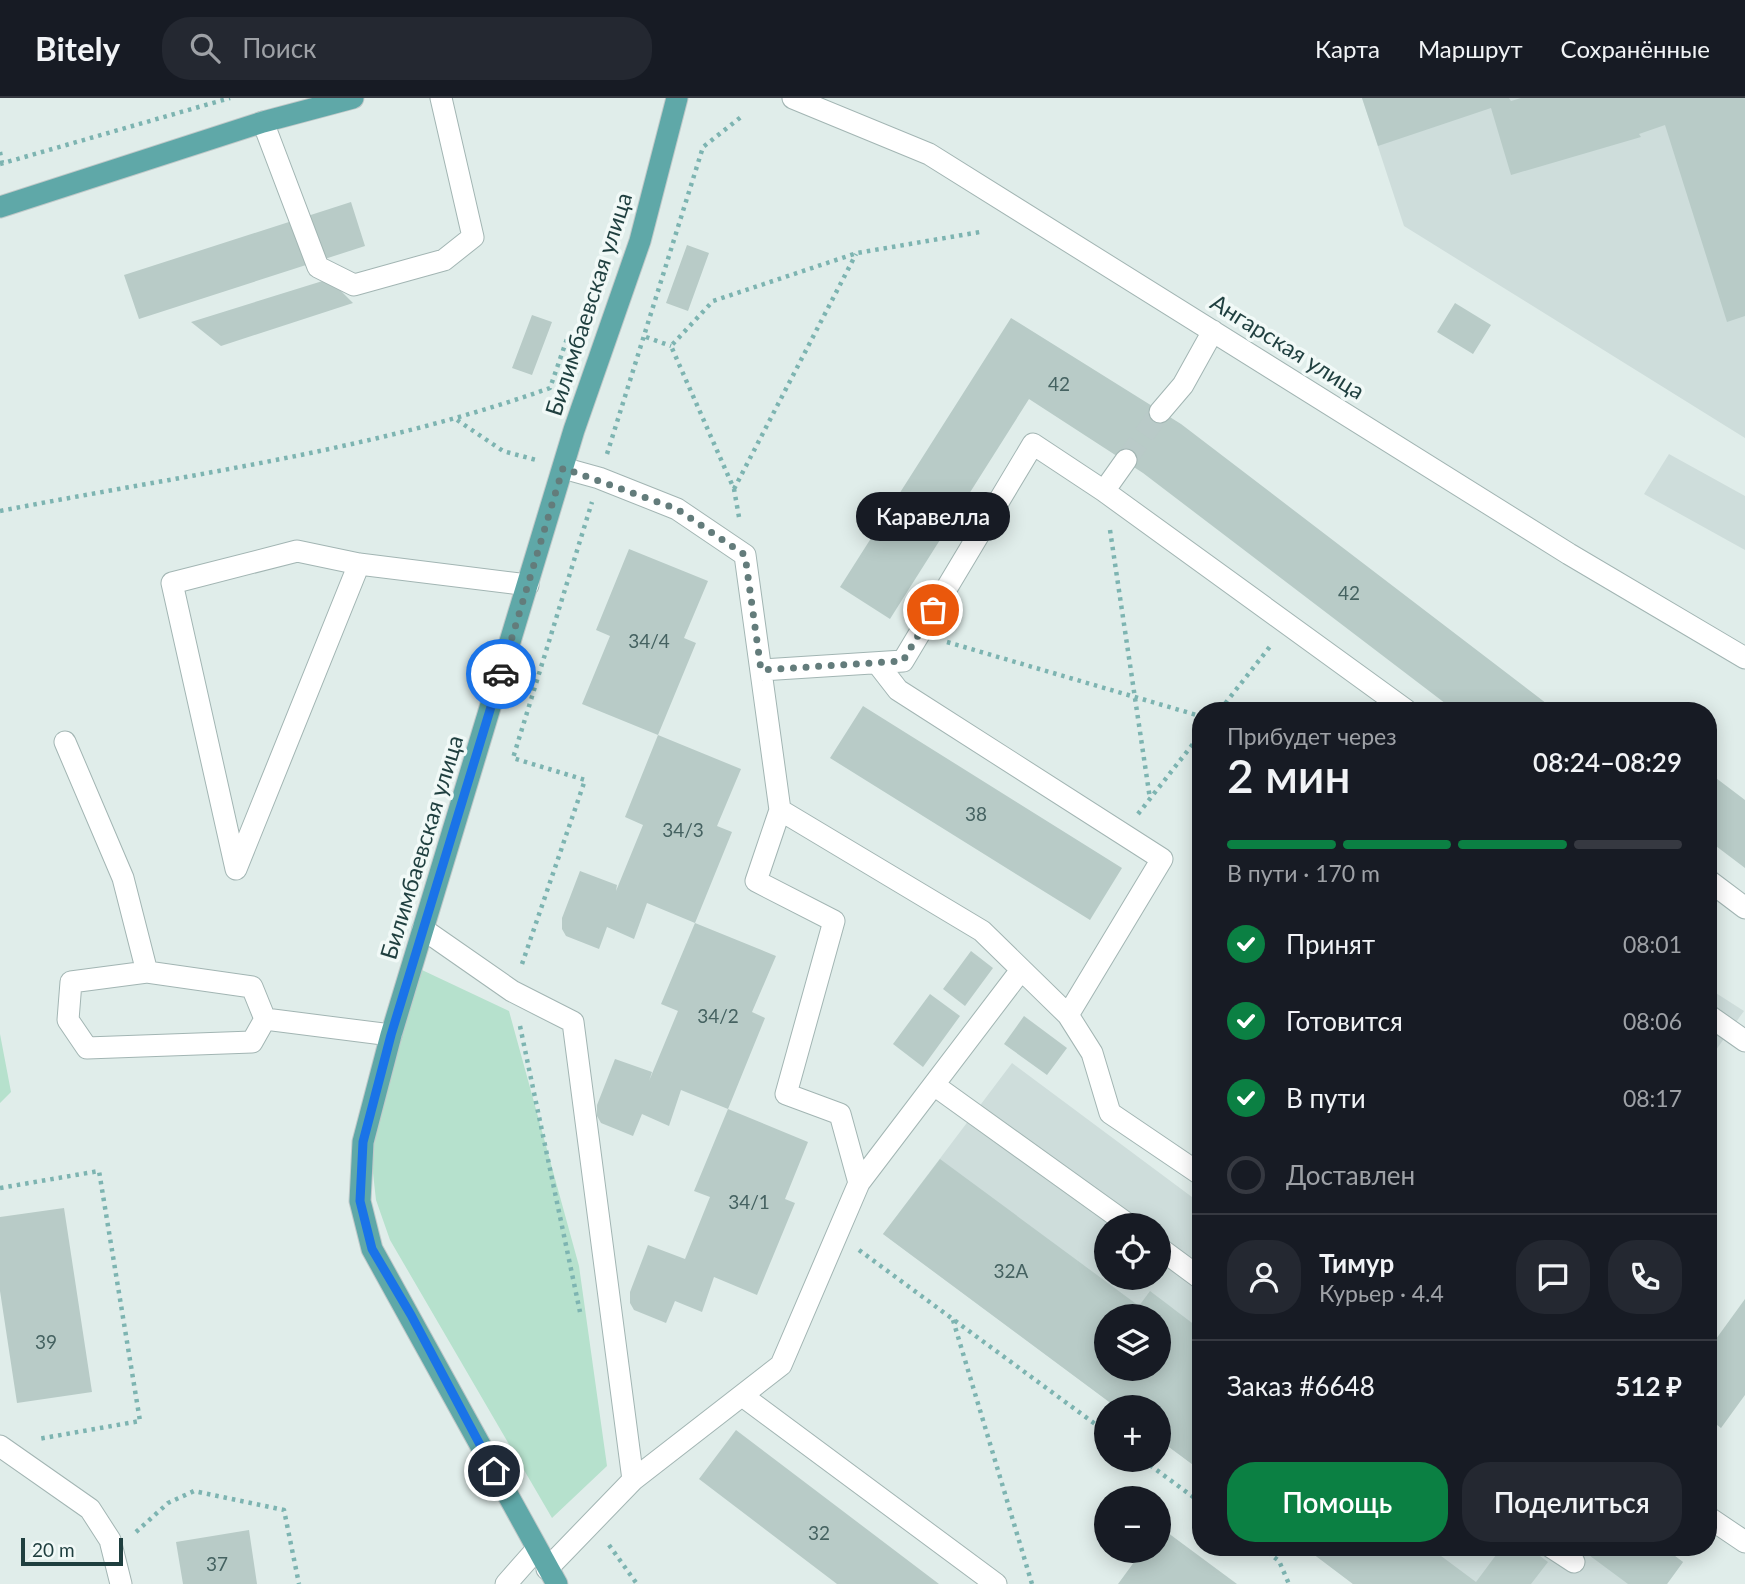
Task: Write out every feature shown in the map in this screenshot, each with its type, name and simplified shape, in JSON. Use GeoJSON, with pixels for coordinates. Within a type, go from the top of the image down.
{"type":"FeatureCollection","features":[{"type":"Feature","properties":{"kind":"main road"},"geometry":{"type":"LineString","coordinates":[[0,207],[263,122],[353,98]]}},
{"type":"Feature","properties":{"kind":"main road","name":"Билимбаевская улица"},"geometry":{"type":"LineString","coordinates":[[552,1576],[411,1315],[372,1249],[360,1201],[363,1142],[391,1035],[563,468],[640,241],[677,98]]}},
{"type":"Feature","properties":{"kind":"street"},"geometry":{"type":"LineString","coordinates":[[263,122],[318,268],[354,285],[444,260],[472,237],[441,98]]}},
{"type":"Feature","properties":{"kind":"street","name":"Ангарская улица"},"geometry":{"type":"LineString","coordinates":[[793,98],[929,154],[1569,554],[1745,658]]}},
{"type":"Feature","properties":{"kind":"street"},"geometry":{"type":"LineString","coordinates":[[1160,412],[1182,385],[1213,331]]}},
{"type":"Feature","properties":{"kind":"street"},"geometry":{"type":"LineString","coordinates":[[761,670],[903,661],[1033,444],[1104,491],[1395,702]]}},
{"type":"Feature","properties":{"kind":"street"},"geometry":{"type":"LineString","coordinates":[[1104,491],[1126,460]]}},
{"type":"Feature","properties":{"kind":"street"},"geometry":{"type":"LineString","coordinates":[[563,468],[599,478],[677,509],[745,555],[780,810],[756,881],[834,921],[786,1094],[840,1114],[859,1183]]}},
{"type":"Feature","properties":{"kind":"street"},"geometry":{"type":"LineString","coordinates":[[359,564],[236,869],[172,583],[297,551],[359,564],[528,584]]}},
{"type":"Feature","properties":{"kind":"street"},"geometry":{"type":"LineString","coordinates":[[877,663],[898,690],[1162,859],[1068,1015]]}},
{"type":"Feature","properties":{"kind":"street"},"geometry":{"type":"LineString","coordinates":[[65,742],[123,878],[147,972]]}},
{"type":"Feature","properties":{"kind":"street"},"geometry":{"type":"LineString","coordinates":[[780,810],[982,930],[1068,1015],[1092,1053],[1110,1113],[1192,1169]]}},
{"type":"Feature","properties":{"kind":"street"},"geometry":{"type":"LineString","coordinates":[[1717,887],[1745,908]]}},
{"type":"Feature","properties":{"kind":"street"},"geometry":{"type":"LineString","coordinates":[[423,929],[512,991],[573,1022],[633,1480]]}},
{"type":"Feature","properties":{"kind":"street"},"geometry":{"type":"LineString","coordinates":[[552,1576],[593,1522],[633,1480],[744,1397],[781,1365],[859,1183],[1021,970]]}},
{"type":"Feature","properties":{"kind":"street"},"geometry":{"type":"LineString","coordinates":[[147,972],[252,987],[265,1019],[252,1042],[87,1048],[68,1020],[71,982],[147,972]]}},
{"type":"Feature","properties":{"kind":"street"},"geometry":{"type":"LineString","coordinates":[[265,1019],[391,1035]]}},
{"type":"Feature","properties":{"kind":"street"},"geometry":{"type":"LineString","coordinates":[[1717,1022],[1745,1041]]}},
{"type":"Feature","properties":{"kind":"street"},"geometry":{"type":"LineString","coordinates":[[934,1085],[1112,1213]]}},
{"type":"Feature","properties":{"kind":"street"},"geometry":{"type":"LineString","coordinates":[[1171,1257],[1192,1272]]}},
{"type":"Feature","properties":{"kind":"street"},"geometry":{"type":"LineString","coordinates":[[744,1397],[996,1584]]}},
{"type":"Feature","properties":{"kind":"street"},"geometry":{"type":"LineString","coordinates":[[0,1446],[90,1509],[110,1539],[121,1584]]}},
{"type":"Feature","properties":{"kind":"street"},"geometry":{"type":"LineString","coordinates":[[1717,1523],[1745,1542]]}},
{"type":"Feature","properties":{"kind":"street"},"geometry":{"type":"LineString","coordinates":[[506,1584],[536,1550]]}},
{"type":"Feature","properties":{"kind":"street"},"geometry":{"type":"LineString","coordinates":[[1565,1556],[1574,1562]]}},
{"type":"Feature","properties":{"kind":"path"},"geometry":{"type":"LineString","coordinates":[[0,152],[1,163],[230,98]]}},
{"type":"Feature","properties":{"kind":"path"},"geometry":{"type":"LineString","coordinates":[[581,1317],[512,991],[585,780],[513,758],[703,147],[741,117]]}},
{"type":"Feature","properties":{"kind":"path"},"geometry":{"type":"LineString","coordinates":[[671,346],[713,301],[857,253],[980,232]]}},
{"type":"Feature","properties":{"kind":"path"},"geometry":{"type":"LineString","coordinates":[[734,489],[857,253]]}},
{"type":"Feature","properties":{"kind":"path"},"geometry":{"type":"LineString","coordinates":[[0,511],[338,447],[457,419],[550,388],[568,336]]}},
{"type":"Feature","properties":{"kind":"path"},"geometry":{"type":"LineString","coordinates":[[646,337],[671,346],[734,489],[745,555]]}},
{"type":"Feature","properties":{"kind":"path"},"geometry":{"type":"LineString","coordinates":[[457,419],[503,451],[563,468]]}},
{"type":"Feature","properties":{"kind":"path"},"geometry":{"type":"LineString","coordinates":[[1104,491],[1150,799]]}},
{"type":"Feature","properties":{"kind":"path"},"geometry":{"type":"LineString","coordinates":[[1226,702],[1288,624]]}},
{"type":"Feature","properties":{"kind":"path"},"geometry":{"type":"LineString","coordinates":[[919,634],[1192,714]]}},
{"type":"Feature","properties":{"kind":"path"},"geometry":{"type":"LineString","coordinates":[[1122,834],[1192,745]]}},
{"type":"Feature","properties":{"kind":"path"},"geometry":{"type":"LineString","coordinates":[[0,1188],[99,1171],[141,1421],[26,1442]]}},
{"type":"Feature","properties":{"kind":"path"},"geometry":{"type":"LineString","coordinates":[[837,1234],[1094,1423]]}},
{"type":"Feature","properties":{"kind":"path"},"geometry":{"type":"LineString","coordinates":[[952,1319],[1032,1584]]}},
{"type":"Feature","properties":{"kind":"path"},"geometry":{"type":"LineString","coordinates":[[1159,1472],[1192,1496]]}},
{"type":"Feature","properties":{"kind":"path"},"geometry":{"type":"LineString","coordinates":[[128,1540],[168,1503],[194,1491],[284,1510],[299,1584]]}},
{"type":"Feature","properties":{"kind":"path"},"geometry":{"type":"LineString","coordinates":[[593,1522],[637,1584]]}},
{"type":"Feature","properties":{"kind":"path"},"geometry":{"type":"LineString","coordinates":[[1273,1556],[1279,1561],[1289,1584]]}},
{"type":"Feature","properties":{"kind":"shaded area"},"geometry":{"type":"Polygon","coordinates":[[[1362,98],[1745,98],[1745,438],[1404,226],[1362,98]]]}},
{"type":"Feature","properties":{"kind":"shaded area"},"geometry":{"type":"Polygon","coordinates":[[[1669,454],[1745,496],[1745,550],[1644,494],[1669,454]]]}},
{"type":"Feature","properties":{"kind":"shaded area"},"geometry":{"type":"Polygon","coordinates":[[[1717,994],[1744,1011],[1717,1048],[1717,994]]]}},
{"type":"Feature","properties":{"kind":"shaded area"},"geometry":{"type":"Polygon","coordinates":[[[1012,1063],[1192,1197],[1192,1464],[1171,1448],[1171,1395],[1100,1395],[883,1234],[1012,1063]]]}},
{"type":"Feature","properties":{"kind":"shaded area"},"geometry":{"type":"Polygon","coordinates":[[[1316,1556],[1675,1556],[1683,1562],[1667,1584],[1353,1584],[1316,1556]]]}},
{"type":"Feature","properties":{"kind":"green space"},"geometry":{"type":"Polygon","coordinates":[[[422,970],[509,1011],[579,1266],[607,1466],[552,1518],[390,1240],[376,1200],[371,1155],[382,1100],[422,970]]]}},
{"type":"Feature","properties":{"kind":"green space"},"geometry":{"type":"Polygon","coordinates":[[[0,1034],[11,1092],[0,1103],[0,1034]]]}},
{"type":"Feature","properties":{"kind":"building"},"geometry":{"type":"Polygon","coordinates":[[[1362,98],[1509,98],[1511,101],[1521,98],[1745,98],[1745,316],[1727,322],[1665,125],[1639,134],[1641,137],[1511,175],[1491,108],[1378,146],[1362,98]]]}},
{"type":"Feature","properties":{"kind":"building"},"geometry":{"type":"Polygon","coordinates":[[[351,202],[365,246],[139,319],[124,275],[351,202]]]}},
{"type":"Feature","properties":{"kind":"building"},"geometry":{"type":"Polygon","coordinates":[[[687,245],[709,253],[688,311],[666,303],[687,245]]]}},
{"type":"Feature","properties":{"kind":"building"},"geometry":{"type":"Polygon","coordinates":[[[329,279],[353,303],[221,346],[191,322],[329,279]]]}},
{"type":"Feature","properties":{"kind":"building"},"geometry":{"type":"Polygon","coordinates":[[[1455,303],[1491,325],[1473,354],[1437,332],[1455,303]]]}},
{"type":"Feature","properties":{"kind":"building"},"geometry":{"type":"Polygon","coordinates":[[[532,315],[552,322],[532,375],[512,368],[532,315]]]}},
{"type":"Feature","properties":{"kind":"building"},"geometry":{"type":"Polygon","coordinates":[[[1011,318],[1181,424],[1545,702],[1444,702],[1143,473],[1029,399],[890,619],[840,587],[1011,318]]]}},
{"type":"Feature","properties":{"kind":"building"},"geometry":{"type":"Polygon","coordinates":[[[629,549],[708,581],[684,638],[696,643],[658,735],[582,704],[610,636],[596,630],[629,549]]]}},
{"type":"Feature","properties":{"kind":"building"},"geometry":{"type":"Polygon","coordinates":[[[863,706],[1122,868],[1090,920],[830,758],[863,706]]]}},
{"type":"Feature","properties":{"kind":"building"},"geometry":{"type":"Polygon","coordinates":[[[658,735],[741,769],[717,826],[732,832],[695,923],[647,903],[634,939],[607,927],[599,949],[566,936],[562,929],[562,918],[580,871],[617,885],[616,891],[643,825],[625,817],[658,735]]]}},
{"type":"Feature","properties":{"kind":"building"},"geometry":{"type":"Polygon","coordinates":[[[1717,779],[1745,800],[1745,868],[1717,847],[1717,779]]]}},
{"type":"Feature","properties":{"kind":"building"},"geometry":{"type":"Polygon","coordinates":[[[695,923],[776,956],[752,1012],[765,1018],[728,1109],[681,1090],[669,1126],[642,1114],[633,1136],[601,1123],[597,1116],[597,1105],[615,1059],[652,1072],[649,1081],[678,1011],[661,1004],[695,923]]]}},
{"type":"Feature","properties":{"kind":"building"},"geometry":{"type":"Polygon","coordinates":[[[971,951],[993,968],[965,1006],[943,989],[971,951]]]}},
{"type":"Feature","properties":{"kind":"building"},"geometry":{"type":"Polygon","coordinates":[[[930,994],[960,1016],[923,1067],[893,1044],[930,994]]]}},
{"type":"Feature","properties":{"kind":"building"},"geometry":{"type":"Polygon","coordinates":[[[1024,1016],[1067,1048],[1047,1075],[1004,1044],[1024,1016]]]}},
{"type":"Feature","properties":{"kind":"building"},"geometry":{"type":"Polygon","coordinates":[[[728,1109],[808,1142],[785,1199],[795,1203],[757,1295],[714,1277],[702,1312],[675,1301],[666,1323],[634,1310],[630,1303],[630,1292],[648,1245],[685,1259],[710,1197],[694,1191],[728,1109]]]}},
{"type":"Feature","properties":{"kind":"building"},"geometry":{"type":"Polygon","coordinates":[[[940,1159],[1094,1273],[1094,1290],[1117,1290],[1136,1304],[1094,1304],[1094,1381],[1171,1381],[1171,1307],[1192,1323],[1192,1464],[1171,1449],[1171,1395],[1100,1395],[883,1234],[940,1159]]]}},
{"type":"Feature","properties":{"kind":"building"},"geometry":{"type":"Polygon","coordinates":[[[64,1208],[92,1392],[17,1403],[0,1291],[0,1217],[64,1208]]]}},
{"type":"Feature","properties":{"kind":"building"},"geometry":{"type":"Polygon","coordinates":[[[1150,1291],[1167,1304],[1140,1304],[1150,1291]]]}},
{"type":"Feature","properties":{"kind":"building"},"geometry":{"type":"Polygon","coordinates":[[[1745,1299],[1745,1395],[1721,1428],[1717,1425],[1717,1338],[1745,1299]]]}},
{"type":"Feature","properties":{"kind":"building"},"geometry":{"type":"Polygon","coordinates":[[[736,1430],[939,1584],[837,1584],[699,1479],[736,1430]]]}},
{"type":"Feature","properties":{"kind":"building"},"geometry":{"type":"Polygon","coordinates":[[[249,1530],[257,1584],[183,1584],[176,1542],[249,1530]]]}},
{"type":"Feature","properties":{"kind":"building"},"geometry":{"type":"Polygon","coordinates":[[[1171,1535],[1192,1551],[1192,1556],[1199,1556],[1237,1584],[1118,1584],[1133,1563],[1171,1563],[1171,1535]]]}},
{"type":"Feature","properties":{"kind":"building"},"geometry":{"type":"Polygon","coordinates":[[[1316,1556],[1441,1556],[1476,1582],[1495,1556],[1540,1556],[1548,1562],[1531,1584],[1353,1584],[1316,1556]]]}},
{"type":"Feature","properties":{"kind":"building"},"geometry":{"type":"Polygon","coordinates":[[[1590,1556],[1675,1556],[1683,1562],[1667,1584],[1628,1584],[1590,1556]]]}},
{"type":"Feature","properties":{"kind":"tunnel"},"geometry":{"type":"LineString","coordinates":[[1126,460],[1160,412]]}},
{"type":"Feature","properties":{"kind":"way so far"},"geometry":{"type":"LineString","coordinates":[[501,674],[563,468],[599,478],[677,509],[745,555],[761,670],[903,661],[933,610]]}},
{"type":"Feature","properties":{"kind":"place","name":"Каравелла"},"geometry":{"type":"Point","coordinates":[933,610]}},
{"type":"Feature","properties":{"kind":"route"},"geometry":{"type":"LineString","coordinates":[[494,1471],[411,1315],[372,1249],[360,1201],[363,1142],[391,1035],[501,674]]}}]}
